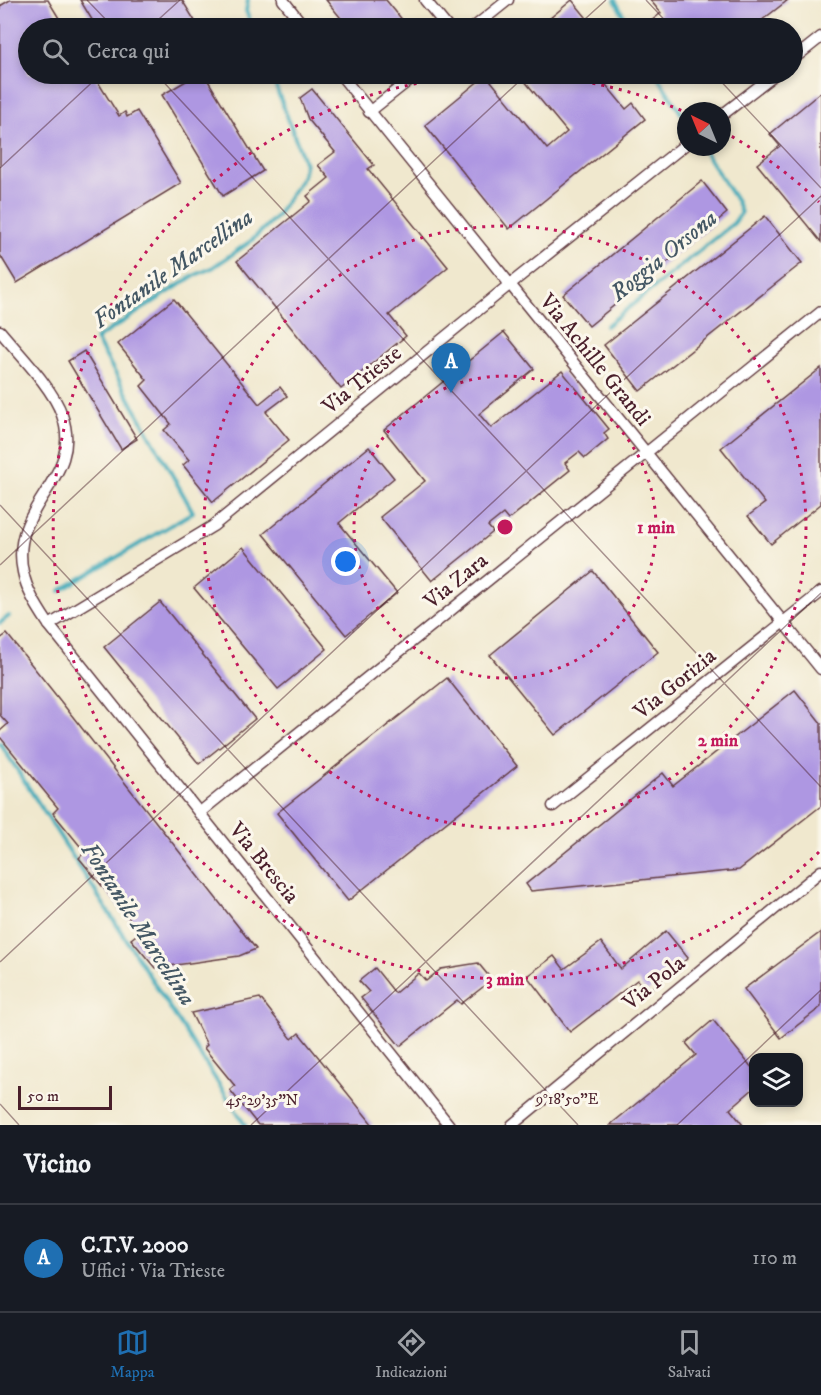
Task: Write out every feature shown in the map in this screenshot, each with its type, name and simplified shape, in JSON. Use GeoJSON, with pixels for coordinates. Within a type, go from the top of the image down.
{"type":"FeatureCollection","features":[{"type":"Feature","properties":{"kind":"street"},"geometry":{"type":"LineString","coordinates":[[283,0],[297,18]]}},
{"type":"Feature","properties":{"kind":"street"},"geometry":{"type":"LineString","coordinates":[[425,0],[440,18]]}},
{"type":"Feature","properties":{"kind":"street"},"geometry":{"type":"LineString","coordinates":[[485,18],[508,0]]}},
{"type":"Feature","properties":{"kind":"street"},"geometry":{"type":"LineString","coordinates":[[803,51],[821,37]]}},
{"type":"Feature","properties":{"kind":"street","name":"Via Achille Grandi"},"geometry":{"type":"LineString","coordinates":[[348,84],[821,669]]}},
{"type":"Feature","properties":{"kind":"street"},"geometry":{"type":"LineString","coordinates":[[369,112],[404,84]]}},
{"type":"Feature","properties":{"kind":"street"},"geometry":{"type":"LineString","coordinates":[[731,109],[762,84]]}},
{"type":"Feature","properties":{"kind":"street","name":"Via Trieste"},"geometry":{"type":"LineString","coordinates":[[49,625],[213,526],[677,151]]}},
{"type":"Feature","properties":{"kind":"street","name":"Via Zara"},"geometry":{"type":"LineString","coordinates":[[199,813],[821,312]]}},
{"type":"Feature","properties":{"kind":"street","name":"Via Brescia"},"geometry":{"type":"LineString","coordinates":[[0,331],[56,401],[65,426],[66,447],[62,464],[30,517],[21,544],[22,568],[26,585],[49,625],[449,1125]]}},
{"type":"Feature","properties":{"kind":"street","name":"Via Gorizia"},"geometry":{"type":"LineString","coordinates":[[553,806],[821,592]]}},
{"type":"Feature","properties":{"kind":"street","name":"Via Pola"},"geometry":{"type":"LineString","coordinates":[[512,1125],[821,871]]}},
{"type":"Feature","properties":{"kind":"building"},"geometry":{"type":"Polygon","coordinates":[[[10,0],[48,0],[59,18],[18,18],[18,84],[99,84],[119,116],[125,112],[127,117],[137,111],[181,183],[17,283],[0,255],[0,6],[10,0]]]}},
{"type":"Feature","properties":{"kind":"building"},"geometry":{"type":"Polygon","coordinates":[[[80,0],[182,0],[193,18],[91,18],[80,0]]]}},
{"type":"Feature","properties":{"kind":"building"},"geometry":{"type":"Polygon","coordinates":[[[326,0],[386,0],[401,18],[341,18],[326,0]]]}},
{"type":"Feature","properties":{"kind":"building"},"geometry":{"type":"Polygon","coordinates":[[[572,0],[587,18],[550,18],[572,0]]]}},
{"type":"Feature","properties":{"kind":"building"},"geometry":{"type":"Polygon","coordinates":[[[650,0],[788,0],[765,18],[655,18],[661,13],[650,0]]]}},
{"type":"Feature","properties":{"kind":"building"},"geometry":{"type":"Polygon","coordinates":[[[181,84],[210,84],[263,171],[223,196],[162,95],[181,84]]]}},
{"type":"Feature","properties":{"kind":"building"},"geometry":{"type":"Polygon","coordinates":[[[475,84],[493,84],[547,149],[567,132],[527,84],[605,84],[626,109],[633,103],[645,119],[509,229],[425,125],[475,84]]]}},
{"type":"Feature","properties":{"kind":"building"},"geometry":{"type":"Polygon","coordinates":[[[312,89],[374,165],[368,169],[448,267],[389,315],[406,336],[341,389],[237,261],[311,201],[307,196],[329,178],[318,165],[335,152],[308,119],[300,98],[312,89]]]}},
{"type":"Feature","properties":{"kind":"building"},"geometry":{"type":"Polygon","coordinates":[[[821,92],[821,242],[757,164],[780,146],[770,134],[821,92]]]}},
{"type":"Feature","properties":{"kind":"building"},"geometry":{"type":"Polygon","coordinates":[[[702,181],[727,213],[589,326],[563,295],[702,181]]]}},
{"type":"Feature","properties":{"kind":"building"},"geometry":{"type":"Polygon","coordinates":[[[765,216],[802,263],[640,391],[604,345],[765,216]]]}},
{"type":"Feature","properties":{"kind":"building"},"geometry":{"type":"Polygon","coordinates":[[[174,299],[259,404],[280,387],[287,396],[266,412],[289,440],[213,502],[183,465],[189,460],[164,430],[171,424],[141,386],[147,380],[118,344],[174,299]]]}},
{"type":"Feature","properties":{"kind":"building"},"geometry":{"type":"Polygon","coordinates":[[[504,332],[534,369],[479,414],[491,428],[562,371],[609,429],[604,433],[608,439],[585,458],[579,452],[565,463],[570,470],[508,520],[503,514],[488,526],[493,532],[432,581],[380,517],[425,481],[384,430],[504,332]]]}},
{"type":"Feature","properties":{"kind":"building"},"geometry":{"type":"Polygon","coordinates":[[[84,351],[137,439],[121,449],[68,361],[84,351]]]}},
{"type":"Feature","properties":{"kind":"building"},"geometry":{"type":"Polygon","coordinates":[[[821,368],[821,504],[771,544],[748,516],[765,503],[721,448],[821,368]]]}},
{"type":"Feature","properties":{"kind":"building"},"geometry":{"type":"Polygon","coordinates":[[[369,447],[394,478],[339,523],[397,593],[346,635],[263,534],[369,447]]]}},
{"type":"Feature","properties":{"kind":"building"},"geometry":{"type":"Polygon","coordinates":[[[243,547],[327,649],[278,689],[194,588],[243,547]]]}},
{"type":"Feature","properties":{"kind":"building"},"geometry":{"type":"Polygon","coordinates":[[[593,571],[658,652],[555,735],[490,655],[593,571]]]}},
{"type":"Feature","properties":{"kind":"building"},"geometry":{"type":"Polygon","coordinates":[[[160,602],[255,719],[199,764],[104,647],[160,602]]]}},
{"type":"Feature","properties":{"kind":"building"},"geometry":{"type":"Polygon","coordinates":[[[7,634],[256,949],[239,956],[155,968],[131,939],[140,932],[79,858],[85,852],[53,813],[58,808],[0,737],[0,731],[8,724],[0,715],[0,639],[7,634]]]}},
{"type":"Feature","properties":{"kind":"building"},"geometry":{"type":"Polygon","coordinates":[[[447,678],[517,766],[348,901],[277,813],[447,678]]]}},
{"type":"Feature","properties":{"kind":"building"},"geometry":{"type":"Polygon","coordinates":[[[795,690],[821,723],[821,806],[739,870],[531,891],[526,884],[663,773],[673,786],[795,690]]]}},
{"type":"Feature","properties":{"kind":"building"},"geometry":{"type":"Polygon","coordinates":[[[666,931],[688,958],[647,992],[637,980],[570,1032],[527,976],[554,956],[564,969],[601,942],[621,969],[666,931]]]}},
{"type":"Feature","properties":{"kind":"building"},"geometry":{"type":"Polygon","coordinates":[[[821,932],[821,1007],[781,1038],[744,989],[821,932]]]}},
{"type":"Feature","properties":{"kind":"building"},"geometry":{"type":"Polygon","coordinates":[[[478,963],[492,980],[461,1004],[457,1000],[400,1046],[361,998],[369,992],[359,981],[375,968],[395,993],[419,973],[426,981],[441,969],[478,963]]]}},
{"type":"Feature","properties":{"kind":"building"},"geometry":{"type":"Polygon","coordinates":[[[260,998],[292,1039],[299,1033],[373,1125],[258,1125],[230,1090],[235,1086],[204,1048],[207,1045],[191,1013],[260,998]]]}},
{"type":"Feature","properties":{"kind":"building"},"geometry":{"type":"Polygon","coordinates":[[[713,1020],[749,1064],[749,1092],[730,1109],[743,1125],[610,1125],[696,1055],[686,1043],[713,1020]]]}},
{"type":"Feature","properties":{"kind":"waterway","name":"Fontanile Marcellina"},"geometry":{"type":"LineString","coordinates":[[248,0],[246,11],[249,18]]}},
{"type":"Feature","properties":{"kind":"waterway","name":"Roggia Orsona"},"geometry":{"type":"LineString","coordinates":[[615,0],[625,18]]}},
{"type":"Feature","properties":{"kind":"waterway","name":"Fontanile Marcellina"},"geometry":{"type":"LineString","coordinates":[[60,591],[193,512],[96,339],[193,276],[212,268],[251,241],[276,217],[303,176],[305,164],[275,84]]}},
{"type":"Feature","properties":{"kind":"waterway","name":"Roggia Orsona"},"geometry":{"type":"LineString","coordinates":[[662,84],[677,107]]}},
{"type":"Feature","properties":{"kind":"waterway","name":"Roggia Orsona"},"geometry":{"type":"LineString","coordinates":[[606,326],[734,223],[741,213],[737,202],[707,156]]}},
{"type":"Feature","properties":{"kind":"waterway","name":"Fontanile Marcellina"},"geometry":{"type":"LineString","coordinates":[[0,623],[9,616]]}},
{"type":"Feature","properties":{"kind":"waterway","name":"Fontanile Marcellina"},"geometry":{"type":"LineString","coordinates":[[0,743],[245,1125]]}},
{"type":"Feature","properties":{"kind":"place","name":"C.T.V. 2000"},"geometry":{"type":"Point","coordinates":[451,393]}}]}
